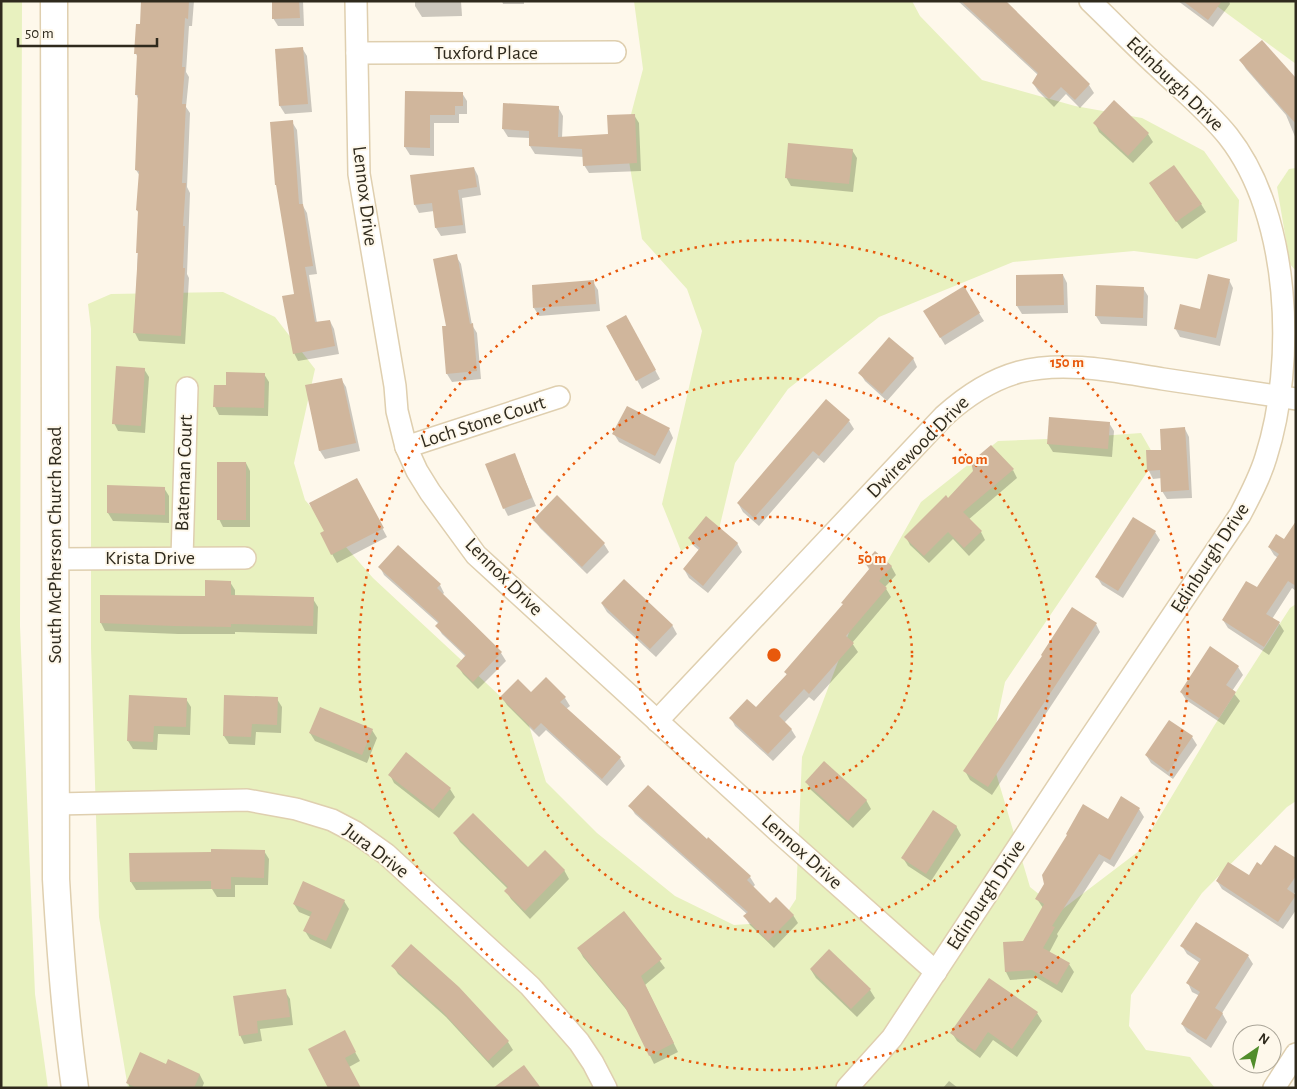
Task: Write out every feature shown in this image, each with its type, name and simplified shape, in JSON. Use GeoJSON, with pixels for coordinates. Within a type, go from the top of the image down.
{"type":"FeatureCollection","features":[{"type":"Feature","properties":{"kind":"main road","name":"South McPherson Church Road"},"geometry":{"type":"LineString","coordinates":[[54,1],[56,880],[61,968],[68,1043],[75,1088]]}},
{"type":"Feature","properties":{"kind":"street","name":"Lennox Drive"},"geometry":{"type":"LineString","coordinates":[[356,1],[360,174],[395,386],[397,411],[406,447],[417,471],[476,555],[789,842],[936,972]]}},
{"type":"Feature","properties":{"kind":"street","name":"Edinburgh Drive"},"geometry":{"type":"LineString","coordinates":[[847,1088],[892,1038],[1240,515],[1252,493],[1266,458],[1273,433],[1288,398],[1282,291],[1277,253],[1269,216],[1249,170],[1229,137],[1204,109],[1158,68],[1090,1]]}},
{"type":"Feature","properties":{"kind":"street","name":"Tuxford Place"},"geometry":{"type":"LineString","coordinates":[[357,53],[615,52]]}},
{"type":"Feature","properties":{"kind":"street","name":"Dwirewood Drive"},"geometry":{"type":"LineString","coordinates":[[657,721],[944,416],[963,399],[984,386],[1020,372],[1057,368],[1095,368],[1288,398]]}},
{"type":"Feature","properties":{"kind":"street","name":"Bateman Court"},"geometry":{"type":"LineString","coordinates":[[182,558],[187,388]]}},
{"type":"Feature","properties":{"kind":"street","name":"Loch Stone Court"},"geometry":{"type":"LineString","coordinates":[[406,447],[559,397]]}},
{"type":"Feature","properties":{"kind":"street","name":"Krista Drive"},"geometry":{"type":"LineString","coordinates":[[55,558],[245,558]]}},
{"type":"Feature","properties":{"kind":"street","name":"Jura Drive"},"geometry":{"type":"LineString","coordinates":[[56,804],[246,800],[296,809],[332,820],[355,832],[386,854],[530,986],[579,1042],[606,1088]]}},
{"type":"Feature","properties":{"kind":"street"},"geometry":{"type":"LineString","coordinates":[[1274,1088],[1296,1054]]}},
{"type":"Feature","properties":{"kind":"green space"},"geometry":{"type":"Polygon","coordinates":[[[1,1],[22,1],[20,626],[35,994],[48,1088],[1,1088],[1,1]]]}},
{"type":"Feature","properties":{"kind":"green space"},"geometry":{"type":"Polygon","coordinates":[[[634,1],[912,1],[920,16],[982,80],[1075,106],[1142,118],[1204,151],[1239,200],[1237,241],[1197,259],[1134,251],[1013,262],[879,317],[788,389],[735,463],[719,529],[681,551],[662,504],[702,331],[687,289],[642,239],[625,137],[643,69],[634,1]]]}},
{"type":"Feature","properties":{"kind":"green space"},"geometry":{"type":"Polygon","coordinates":[[[1210,1],[1296,1],[1296,64],[1210,1]]]}},
{"type":"Feature","properties":{"kind":"green space"},"geometry":{"type":"Polygon","coordinates":[[[1296,168],[1296,271],[1290,264],[1277,187],[1289,169],[1296,168]]]}},
{"type":"Feature","properties":{"kind":"green space"},"geometry":{"type":"Polygon","coordinates":[[[223,292],[275,317],[315,369],[294,463],[305,500],[373,578],[528,722],[546,782],[597,833],[675,896],[734,925],[781,922],[796,899],[802,757],[853,622],[921,502],[998,441],[1141,433],[1156,459],[1005,682],[990,753],[1030,887],[1060,911],[1139,851],[1214,726],[1290,608],[1296,604],[1296,801],[1287,807],[1202,893],[1131,995],[1129,1026],[1146,1050],[1190,1057],[1215,1088],[128,1088],[99,917],[91,648],[91,329],[88,304],[111,294],[223,292]]]}},
{"type":"Feature","properties":{"kind":"building"},"geometry":{"type":"Polygon","coordinates":[[[141,1],[189,1],[188,19],[185,18],[182,67],[185,67],[182,104],[186,104],[182,183],[186,183],[183,226],[185,226],[183,268],[185,268],[181,336],[133,333],[138,253],[136,253],[138,211],[136,210],[139,171],[135,170],[138,95],[135,95],[137,54],[134,54],[136,24],[140,24],[141,1]]]}},
{"type":"Feature","properties":{"kind":"building"},"geometry":{"type":"Polygon","coordinates":[[[272,1],[299,1],[300,18],[272,19],[272,1]]]}},
{"type":"Feature","properties":{"kind":"building"},"geometry":{"type":"Polygon","coordinates":[[[961,1],[1006,1],[1090,84],[1075,100],[1061,87],[1049,99],[1032,83],[1038,73],[961,1]]]}},
{"type":"Feature","properties":{"kind":"building"},"geometry":{"type":"Polygon","coordinates":[[[1183,1],[1222,1],[1208,20],[1183,1]]]}},
{"type":"Feature","properties":{"kind":"building"},"geometry":{"type":"Polygon","coordinates":[[[1262,40],[1296,78],[1296,124],[1239,60],[1262,40]]]}},
{"type":"Feature","properties":{"kind":"building"},"geometry":{"type":"Polygon","coordinates":[[[303,47],[308,104],[279,106],[275,49],[303,47]]]}},
{"type":"Feature","properties":{"kind":"building"},"geometry":{"type":"Polygon","coordinates":[[[405,91],[463,92],[463,106],[455,106],[455,115],[430,115],[430,148],[404,147],[405,91]]]}},
{"type":"Feature","properties":{"kind":"building"},"geometry":{"type":"Polygon","coordinates":[[[1114,100],[1149,133],[1128,156],[1093,123],[1114,100]]]}},
{"type":"Feature","properties":{"kind":"building"},"geometry":{"type":"Polygon","coordinates":[[[503,103],[559,106],[558,137],[608,134],[607,115],[635,114],[637,163],[583,166],[582,149],[529,146],[529,131],[502,129],[503,103]]]}},
{"type":"Feature","properties":{"kind":"building"},"geometry":{"type":"Polygon","coordinates":[[[293,120],[299,204],[303,204],[313,266],[305,267],[315,322],[330,320],[335,346],[293,354],[282,296],[294,294],[275,185],[270,122],[293,120]]]}},
{"type":"Feature","properties":{"kind":"building"},"geometry":{"type":"Polygon","coordinates":[[[788,143],[853,149],[849,184],[785,178],[788,143]]]}},
{"type":"Feature","properties":{"kind":"building"},"geometry":{"type":"Polygon","coordinates":[[[1174,165],[1202,204],[1176,222],[1149,183],[1174,165]]]}},
{"type":"Feature","properties":{"kind":"building"},"geometry":{"type":"Polygon","coordinates":[[[474,167],[477,187],[458,190],[463,225],[435,228],[432,203],[414,205],[410,175],[474,167]]]}},
{"type":"Feature","properties":{"kind":"building"},"geometry":{"type":"Polygon","coordinates":[[[457,254],[470,324],[473,323],[477,371],[446,374],[442,326],[446,326],[433,259],[457,254]]]}},
{"type":"Feature","properties":{"kind":"building"},"geometry":{"type":"Polygon","coordinates":[[[1063,274],[1064,305],[1016,306],[1016,275],[1063,274]]]}},
{"type":"Feature","properties":{"kind":"building"},"geometry":{"type":"Polygon","coordinates":[[[1208,274],[1230,279],[1216,338],[1174,329],[1180,304],[1200,309],[1208,274]]]}},
{"type":"Feature","properties":{"kind":"building"},"geometry":{"type":"Polygon","coordinates":[[[594,280],[596,304],[533,308],[532,285],[594,280]]]}},
{"type":"Feature","properties":{"kind":"building"},"geometry":{"type":"Polygon","coordinates":[[[1096,285],[1144,287],[1143,318],[1095,316],[1096,285]]]}},
{"type":"Feature","properties":{"kind":"building"},"geometry":{"type":"Polygon","coordinates":[[[964,286],[980,313],[940,338],[923,311],[964,286]]]}},
{"type":"Feature","properties":{"kind":"building"},"geometry":{"type":"Polygon","coordinates":[[[626,315],[656,370],[636,381],[606,326],[626,315]]]}},
{"type":"Feature","properties":{"kind":"building"},"geometry":{"type":"Polygon","coordinates":[[[889,337],[914,358],[882,394],[858,373],[889,337]]]}},
{"type":"Feature","properties":{"kind":"building"},"geometry":{"type":"Polygon","coordinates":[[[116,366],[145,368],[141,426],[112,424],[116,366]]]}},
{"type":"Feature","properties":{"kind":"building"},"geometry":{"type":"Polygon","coordinates":[[[226,372],[265,373],[264,408],[213,407],[214,385],[226,385],[226,372]]]}},
{"type":"Feature","properties":{"kind":"building"},"geometry":{"type":"Polygon","coordinates":[[[342,378],[356,443],[319,451],[305,385],[342,378]]]}},
{"type":"Feature","properties":{"kind":"building"},"geometry":{"type":"Polygon","coordinates":[[[826,399],[850,420],[819,456],[813,451],[754,518],[737,503],[826,399]]]}},
{"type":"Feature","properties":{"kind":"building"},"geometry":{"type":"Polygon","coordinates":[[[627,406],[670,428],[655,456],[612,434],[627,406]]]}},
{"type":"Feature","properties":{"kind":"building"},"geometry":{"type":"Polygon","coordinates":[[[1049,417],[1110,422],[1108,449],[1047,444],[1049,417]]]}},
{"type":"Feature","properties":{"kind":"building"},"geometry":{"type":"Polygon","coordinates":[[[1185,427],[1189,490],[1161,492],[1160,470],[1147,471],[1146,450],[1161,450],[1160,429],[1185,427]]]}},
{"type":"Feature","properties":{"kind":"building"},"geometry":{"type":"Polygon","coordinates":[[[991,445],[1014,469],[963,512],[982,531],[964,548],[948,532],[924,556],[904,537],[946,495],[948,498],[973,471],[971,462],[991,445]]]}},
{"type":"Feature","properties":{"kind":"building"},"geometry":{"type":"Polygon","coordinates":[[[515,453],[532,498],[503,509],[485,464],[515,453]]]}},
{"type":"Feature","properties":{"kind":"building"},"geometry":{"type":"Polygon","coordinates":[[[217,462],[246,462],[246,520],[217,520],[217,462]]]}},
{"type":"Feature","properties":{"kind":"building"},"geometry":{"type":"Polygon","coordinates":[[[357,478],[384,528],[331,555],[320,533],[324,531],[309,503],[357,478]]]}},
{"type":"Feature","properties":{"kind":"building"},"geometry":{"type":"Polygon","coordinates":[[[107,485],[165,487],[165,515],[107,513],[107,485]]]}},
{"type":"Feature","properties":{"kind":"building"},"geometry":{"type":"Polygon","coordinates":[[[557,495],[605,543],[582,567],[533,520],[557,495]]]}},
{"type":"Feature","properties":{"kind":"building"},"geometry":{"type":"Polygon","coordinates":[[[706,516],[738,543],[703,586],[683,569],[700,548],[688,538],[706,516]]]}},
{"type":"Feature","properties":{"kind":"building"},"geometry":{"type":"Polygon","coordinates":[[[1133,517],[1156,531],[1118,591],[1095,577],[1133,517]]]}},
{"type":"Feature","properties":{"kind":"building"},"geometry":{"type":"Polygon","coordinates":[[[1296,521],[1296,586],[1288,581],[1266,614],[1280,622],[1264,647],[1222,620],[1246,581],[1257,587],[1279,554],[1268,547],[1276,534],[1284,539],[1296,521]]]}},
{"type":"Feature","properties":{"kind":"building"},"geometry":{"type":"Polygon","coordinates":[[[398,545],[441,584],[437,588],[502,652],[473,682],[456,666],[466,655],[435,626],[439,622],[378,567],[398,545]]]}},
{"type":"Feature","properties":{"kind":"building"},"geometry":{"type":"Polygon","coordinates":[[[875,551],[892,566],[879,581],[887,588],[846,636],[854,643],[809,694],[804,689],[779,716],[792,729],[768,754],[729,718],[747,699],[756,707],[787,674],[784,672],[843,604],[841,603],[870,568],[864,563],[875,551]]]}},
{"type":"Feature","properties":{"kind":"building"},"geometry":{"type":"Polygon","coordinates":[[[624,579],[673,625],[650,649],[601,603],[624,579]]]}},
{"type":"Feature","properties":{"kind":"building"},"geometry":{"type":"Polygon","coordinates":[[[205,580],[231,581],[231,595],[314,597],[313,626],[231,624],[231,627],[100,623],[100,595],[205,596],[205,580]]]}},
{"type":"Feature","properties":{"kind":"building"},"geometry":{"type":"Polygon","coordinates":[[[1072,607],[1097,623],[988,787],[963,771],[1042,656],[1072,607]]]}},
{"type":"Feature","properties":{"kind":"building"},"geometry":{"type":"Polygon","coordinates":[[[1210,646],[1239,666],[1226,685],[1236,692],[1219,718],[1180,692],[1210,646]]]}},
{"type":"Feature","properties":{"kind":"building"},"geometry":{"type":"Polygon","coordinates":[[[546,677],[566,697],[560,702],[621,757],[602,779],[541,723],[534,730],[500,697],[518,679],[531,692],[546,677]]]}},
{"type":"Feature","properties":{"kind":"building"},"geometry":{"type":"Polygon","coordinates":[[[129,695],[187,698],[186,727],[154,726],[153,742],[127,741],[129,695]]]}},
{"type":"Feature","properties":{"kind":"building"},"geometry":{"type":"Polygon","coordinates":[[[224,695],[278,697],[277,725],[252,724],[251,737],[223,736],[224,695]]]}},
{"type":"Feature","properties":{"kind":"building"},"geometry":{"type":"Polygon","coordinates":[[[320,707],[373,729],[362,755],[309,733],[320,707]]]}},
{"type":"Feature","properties":{"kind":"building"},"geometry":{"type":"Polygon","coordinates":[[[1169,720],[1193,736],[1168,772],[1145,755],[1169,720]]]}},
{"type":"Feature","properties":{"kind":"building"},"geometry":{"type":"Polygon","coordinates":[[[406,752],[451,788],[433,810],[388,775],[406,752]]]}},
{"type":"Feature","properties":{"kind":"building"},"geometry":{"type":"Polygon","coordinates":[[[824,761],[867,800],[848,821],[805,782],[824,761]]]}},
{"type":"Feature","properties":{"kind":"building"},"geometry":{"type":"Polygon","coordinates":[[[648,785],[751,876],[747,880],[770,903],[776,897],[794,915],[768,941],[743,916],[748,912],[628,806],[648,785]]]}},
{"type":"Feature","properties":{"kind":"building"},"geometry":{"type":"Polygon","coordinates":[[[1121,796],[1140,808],[1110,860],[1099,854],[1052,926],[1055,927],[1043,948],[1070,963],[1057,985],[1032,970],[1005,972],[1003,942],[1023,941],[1044,904],[1035,899],[1044,884],[1042,875],[1067,835],[1083,804],[1108,819],[1121,796]]]}},
{"type":"Feature","properties":{"kind":"building"},"geometry":{"type":"Polygon","coordinates":[[[933,810],[957,826],[926,874],[901,858],[933,810]]]}},
{"type":"Feature","properties":{"kind":"building"},"geometry":{"type":"Polygon","coordinates":[[[473,813],[528,867],[545,850],[565,870],[525,911],[504,891],[508,887],[453,833],[473,813]]]}},
{"type":"Feature","properties":{"kind":"building"},"geometry":{"type":"Polygon","coordinates":[[[1275,845],[1296,858],[1296,876],[1287,889],[1296,895],[1278,922],[1216,881],[1228,862],[1249,875],[1257,862],[1261,865],[1275,845]]]}},
{"type":"Feature","properties":{"kind":"building"},"geometry":{"type":"Polygon","coordinates":[[[211,849],[265,850],[264,878],[231,877],[231,889],[211,889],[211,881],[130,882],[129,853],[211,852],[211,849]]]}},
{"type":"Feature","properties":{"kind":"building"},"geometry":{"type":"Polygon","coordinates":[[[303,881],[345,900],[326,941],[303,931],[312,912],[293,904],[303,881]]]}},
{"type":"Feature","properties":{"kind":"building"},"geometry":{"type":"Polygon","coordinates":[[[624,911],[662,959],[641,976],[674,1043],[649,1056],[625,1007],[577,948],[624,911]]]}},
{"type":"Feature","properties":{"kind":"building"},"geometry":{"type":"Polygon","coordinates":[[[1196,922],[1249,955],[1215,1008],[1223,1013],[1206,1040],[1181,1024],[1200,992],[1186,983],[1201,959],[1180,946],[1196,922]]]}},
{"type":"Feature","properties":{"kind":"building"},"geometry":{"type":"Polygon","coordinates":[[[411,944],[459,987],[509,1041],[488,1061],[440,1009],[391,966],[411,944]]]}},
{"type":"Feature","properties":{"kind":"building"},"geometry":{"type":"Polygon","coordinates":[[[829,949],[871,989],[851,1009],[810,969],[829,949]]]}},
{"type":"Feature","properties":{"kind":"building"},"geometry":{"type":"Polygon","coordinates":[[[989,978],[1038,1012],[1012,1049],[988,1032],[975,1051],[950,1033],[989,978]]]}},
{"type":"Feature","properties":{"kind":"building"},"geometry":{"type":"Polygon","coordinates":[[[286,989],[290,1017],[257,1021],[258,1033],[239,1036],[233,996],[286,989]]]}},
{"type":"Feature","properties":{"kind":"building"},"geometry":{"type":"Polygon","coordinates":[[[345,1030],[356,1052],[345,1058],[361,1088],[328,1088],[308,1049],[345,1030]]]}},
{"type":"Feature","properties":{"kind":"building"},"geometry":{"type":"Polygon","coordinates":[[[140,1052],[166,1064],[168,1059],[200,1074],[194,1088],[137,1088],[126,1083],[140,1052]]]}},
{"type":"Feature","properties":{"kind":"building"},"geometry":{"type":"Polygon","coordinates":[[[524,1065],[541,1088],[493,1088],[524,1065]]]}}]}
